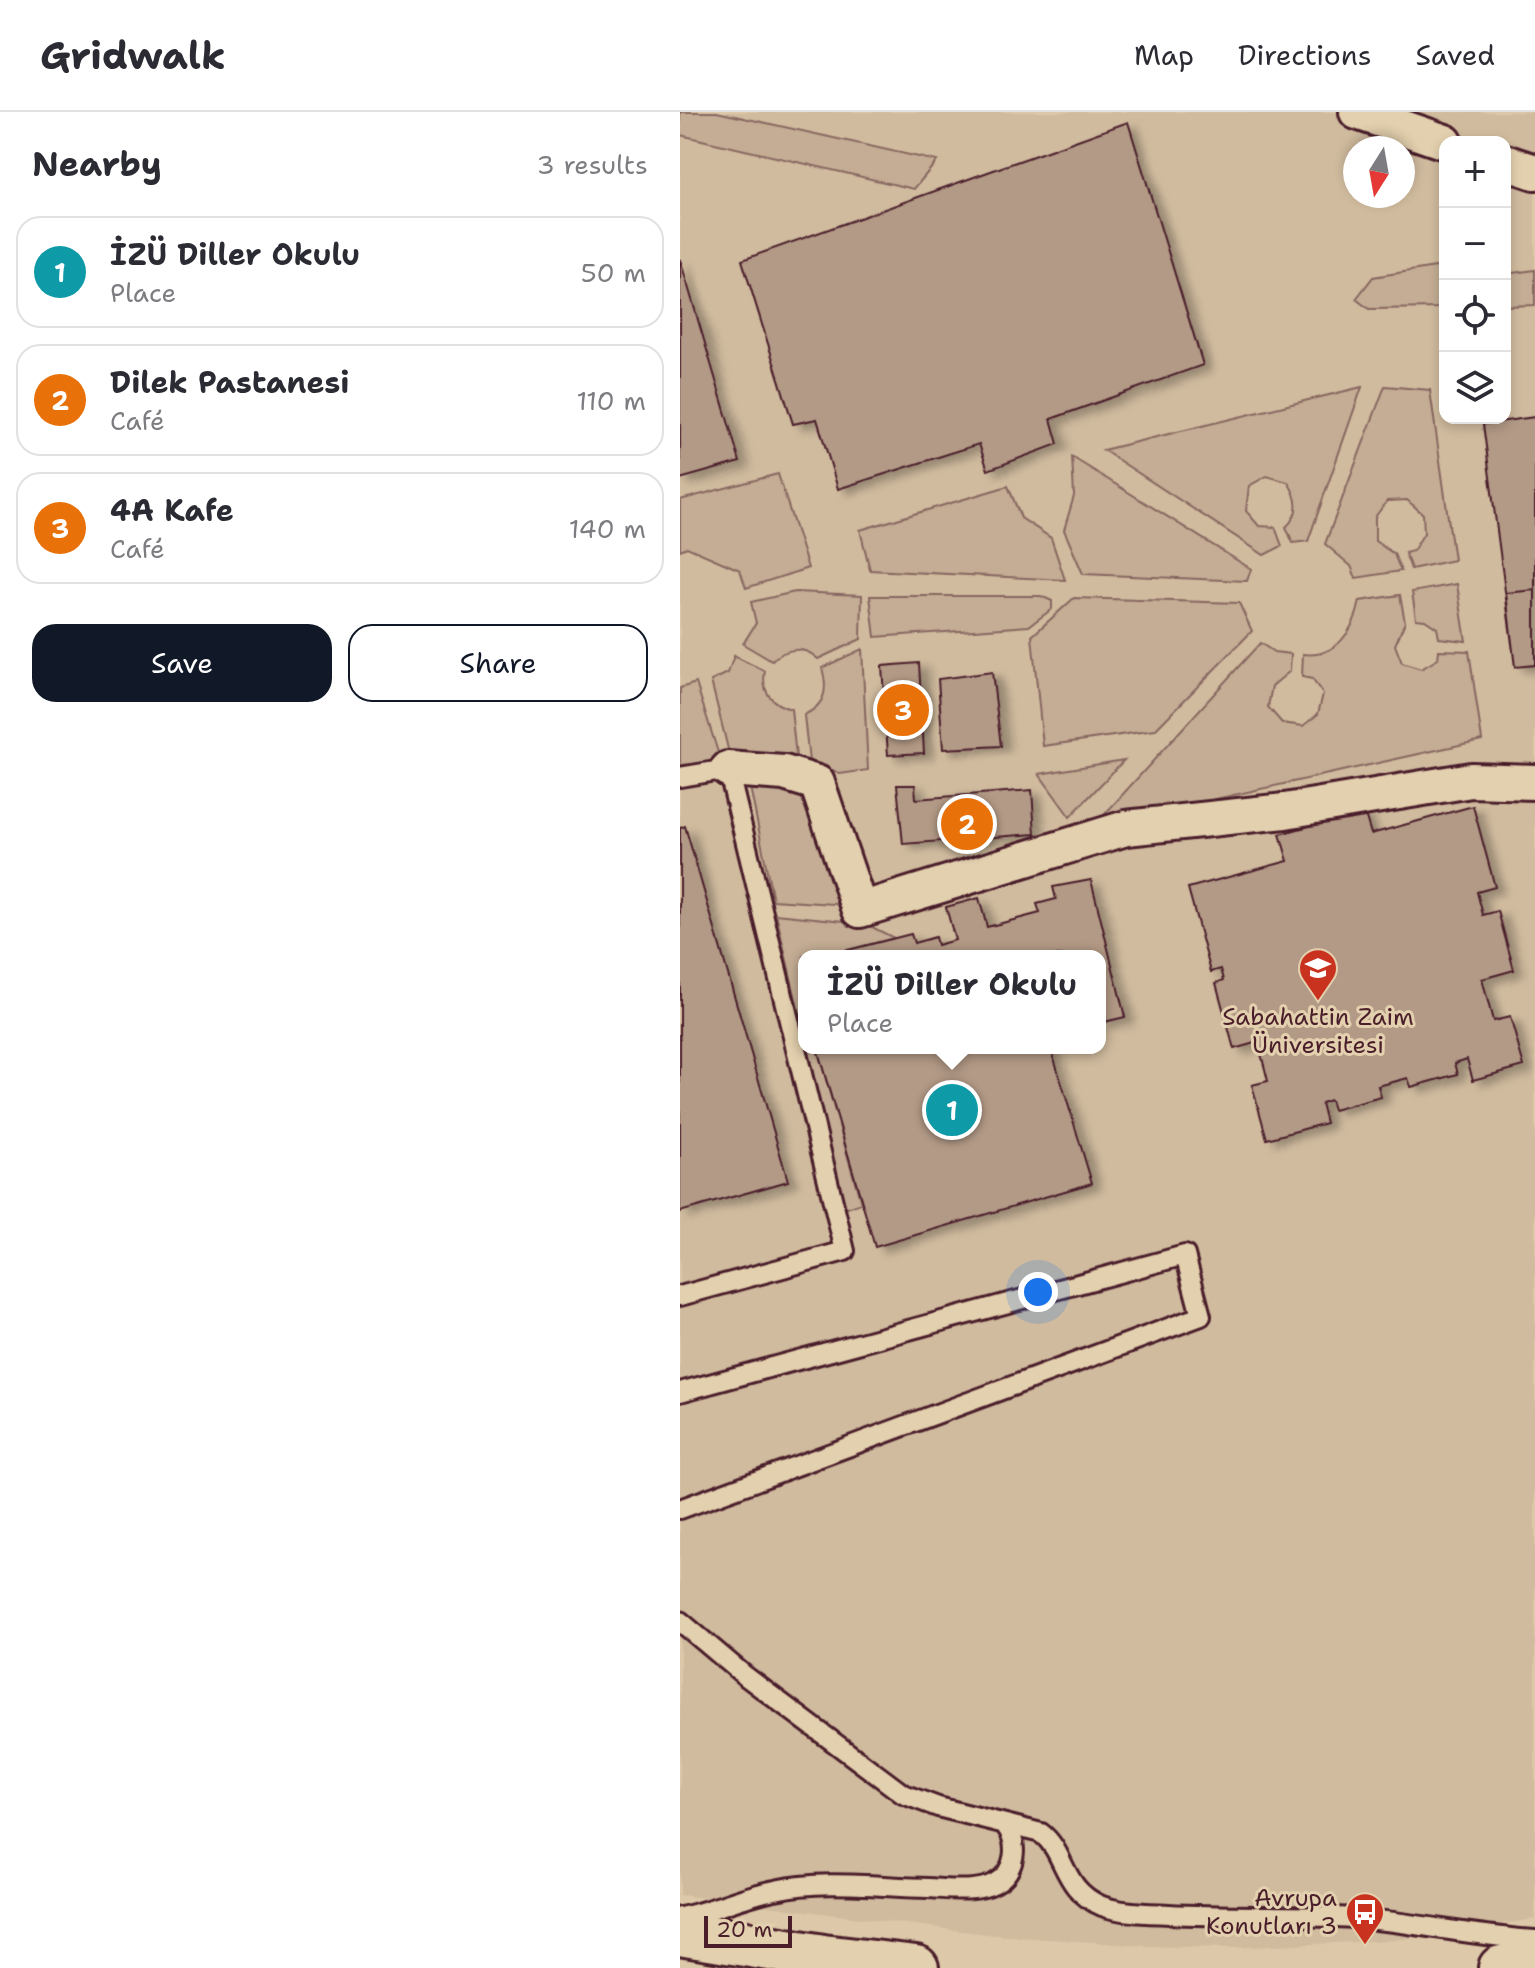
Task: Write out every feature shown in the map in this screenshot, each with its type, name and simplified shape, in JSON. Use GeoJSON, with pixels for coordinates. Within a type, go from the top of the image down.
{"type":"FeatureCollection","features":[{"type":"Feature","properties":{"kind":"main road"},"geometry":{"type":"LineString","coordinates":[[680,1933],[823,1957],[916,1968]]}},
{"type":"Feature","properties":{"kind":"main road"},"geometry":{"type":"LineString","coordinates":[[1501,1968],[1535,1964]]}},
{"type":"Feature","properties":{"kind":"street"},"geometry":{"type":"LineString","coordinates":[[1357,112],[1439,140]]}},
{"type":"Feature","properties":{"kind":"street"},"geometry":{"type":"LineString","coordinates":[[1511,164],[1535,172]]}},
{"type":"Feature","properties":{"kind":"street"},"geometry":{"type":"LineString","coordinates":[[728,769],[784,773],[817,783],[860,910],[1126,828],[1285,811],[1471,780],[1535,782]]}},
{"type":"Feature","properties":{"kind":"lane"},"geometry":{"type":"LineString","coordinates":[[680,777],[728,769],[845,1251],[680,1296]]}},
{"type":"Feature","properties":{"kind":"lane"},"geometry":{"type":"LineString","coordinates":[[680,1392],[1185,1255],[1201,1316],[680,1509]]}},
{"type":"Feature","properties":{"kind":"lane"},"geometry":{"type":"LineString","coordinates":[[680,1621],[744,1675],[903,1794],[1041,1833],[1050,1840],[1058,1861],[1076,1889],[1103,1906],[1147,1913],[1362,1918],[1481,1936],[1535,1940]]}},
{"type":"Feature","properties":{"kind":"lane"},"geometry":{"type":"LineString","coordinates":[[680,1917],[714,1910],[775,1889],[831,1885],[971,1889],[995,1883],[1008,1872],[1015,1854],[1014,1836],[1005,1825]]}},
{"type":"Feature","properties":{"kind":"shaded area","name":"Sabahattin Zaim Üniversitesi"},"geometry":{"type":"Polygon","coordinates":[[[680,112],[1535,112],[1535,1919],[1396,1940],[1228,1948],[1145,1946],[994,1935],[680,1895],[680,112]]]}},
{"type":"Feature","properties":{"kind":"shaded area"},"geometry":{"type":"Polygon","coordinates":[[[680,112],[717,112],[937,161],[914,189],[680,135],[680,112]]]}},
{"type":"Feature","properties":{"kind":"shaded area"},"geometry":{"type":"Polygon","coordinates":[[[1439,268],[1439,308],[1369,309],[1356,299],[1373,277],[1439,268]]]}},
{"type":"Feature","properties":{"kind":"shaded area"},"geometry":{"type":"Polygon","coordinates":[[[1535,270],[1535,305],[1511,306],[1511,273],[1535,270]]]}},
{"type":"Feature","properties":{"kind":"shaded area"},"geometry":{"type":"Polygon","coordinates":[[[1385,386],[1430,390],[1454,560],[1411,569],[1405,553],[1413,551],[1424,533],[1423,514],[1407,500],[1387,501],[1375,517],[1375,541],[1394,554],[1401,571],[1356,578],[1351,566],[1325,544],[1385,386]]]}},
{"type":"Feature","properties":{"kind":"shaded area"},"geometry":{"type":"Polygon","coordinates":[[[1362,387],[1308,541],[1293,543],[1286,527],[1296,511],[1294,494],[1288,482],[1267,476],[1249,486],[1246,511],[1259,526],[1275,527],[1282,546],[1264,555],[1103,450],[1362,387]]]}},
{"type":"Feature","properties":{"kind":"shaded area"},"geometry":{"type":"Polygon","coordinates":[[[1072,457],[1251,569],[1247,581],[1083,574],[1064,530],[1074,496],[1072,457]]]}},
{"type":"Feature","properties":{"kind":"shaded area"},"geometry":{"type":"Polygon","coordinates":[[[778,474],[808,568],[746,588],[740,570],[687,547],[680,550],[680,500],[778,474]]]}},
{"type":"Feature","properties":{"kind":"shaded area"},"geometry":{"type":"Polygon","coordinates":[[[1008,486],[1021,518],[1051,538],[1065,580],[870,570],[860,530],[1008,486]]]}},
{"type":"Feature","properties":{"kind":"shaded area"},"geometry":{"type":"Polygon","coordinates":[[[1457,584],[1466,641],[1439,638],[1437,628],[1425,620],[1416,619],[1412,592],[1457,584]]]}},
{"type":"Feature","properties":{"kind":"shaded area"},"geometry":{"type":"Polygon","coordinates":[[[795,592],[862,595],[861,639],[818,659],[807,652],[795,650],[783,653],[772,661],[743,644],[756,623],[751,602],[795,592]]]}},
{"type":"Feature","properties":{"kind":"shaded area"},"geometry":{"type":"Polygon","coordinates":[[[1400,595],[1405,622],[1395,645],[1402,663],[1421,669],[1438,659],[1439,650],[1469,651],[1482,740],[1094,826],[1260,643],[1274,652],[1291,654],[1290,671],[1272,686],[1268,707],[1282,723],[1303,726],[1318,714],[1323,694],[1312,679],[1302,677],[1303,654],[1325,652],[1341,641],[1353,623],[1360,601],[1400,595]]]}},
{"type":"Feature","properties":{"kind":"shaded area"},"geometry":{"type":"Polygon","coordinates":[[[870,596],[1041,596],[1052,601],[1052,609],[1029,626],[875,637],[870,596]]]}},
{"type":"Feature","properties":{"kind":"shaded area"},"geometry":{"type":"Polygon","coordinates":[[[1074,598],[1239,603],[1252,631],[1155,730],[1043,746],[1032,636],[1074,598]]]}},
{"type":"Feature","properties":{"kind":"shaded area"},"geometry":{"type":"Polygon","coordinates":[[[862,649],[868,770],[840,774],[809,762],[804,715],[817,706],[824,696],[822,668],[862,649]]]}},
{"type":"Feature","properties":{"kind":"shaded area"},"geometry":{"type":"Polygon","coordinates":[[[734,656],[765,671],[769,696],[791,709],[796,757],[731,761],[711,681],[728,673],[734,656]]]}},
{"type":"Feature","properties":{"kind":"shaded area"},"geometry":{"type":"Polygon","coordinates":[[[696,683],[721,762],[680,765],[680,688],[696,683]]]}},
{"type":"Feature","properties":{"kind":"shaded area"},"geometry":{"type":"Polygon","coordinates":[[[1124,760],[1070,817],[1039,774],[1124,760]]]}},
{"type":"Feature","properties":{"kind":"shaded area"},"geometry":{"type":"Polygon","coordinates":[[[809,785],[849,905],[773,900],[750,787],[809,785]]]}},
{"type":"Feature","properties":{"kind":"shaded area"},"geometry":{"type":"Polygon","coordinates":[[[776,914],[864,923],[894,938],[849,950],[798,950],[798,1008],[776,914]]]}},
{"type":"Feature","properties":{"kind":"shaded area"},"geometry":{"type":"Polygon","coordinates":[[[808,1054],[819,1054],[861,1203],[845,1209],[808,1054]]]}},
{"type":"Feature","properties":{"kind":"building"},"geometry":{"type":"Polygon","coordinates":[[[1128,122],[1203,365],[1051,419],[1058,444],[988,470],[979,444],[838,489],[817,419],[793,424],[742,260],[1128,122]]]}},
{"type":"Feature","properties":{"kind":"building"},"geometry":{"type":"Polygon","coordinates":[[[680,259],[740,462],[680,479],[680,259]]]}},
{"type":"Feature","properties":{"kind":"building"},"geometry":{"type":"Polygon","coordinates":[[[1535,417],[1535,665],[1515,667],[1483,424],[1511,424],[1511,420],[1535,417]]]}},
{"type":"Feature","properties":{"kind":"building"},"geometry":{"type":"Polygon","coordinates":[[[1535,590],[1535,665],[1515,667],[1506,593],[1535,590]]]}},
{"type":"Feature","properties":{"kind":"building"},"geometry":{"type":"Polygon","coordinates":[[[919,663],[924,753],[888,755],[882,666],[919,663]]]}},
{"type":"Feature","properties":{"kind":"building"},"geometry":{"type":"Polygon","coordinates":[[[992,672],[1001,746],[943,749],[938,679],[992,672]]]}},
{"type":"Feature","properties":{"kind":"building"},"geometry":{"type":"Polygon","coordinates":[[[897,785],[915,785],[916,799],[1032,790],[1035,834],[903,844],[897,785]]]}},
{"type":"Feature","properties":{"kind":"building"},"geometry":{"type":"Polygon","coordinates":[[[1473,806],[1495,887],[1477,892],[1483,915],[1498,911],[1514,970],[1482,979],[1493,1021],[1510,1017],[1524,1066],[1473,1080],[1467,1059],[1455,1063],[1458,1074],[1411,1087],[1408,1078],[1378,1086],[1381,1097],[1333,1110],[1330,1100],[1321,1103],[1326,1123],[1267,1139],[1252,1085],[1268,1081],[1258,1042],[1234,1049],[1216,983],[1224,980],[1221,969],[1211,972],[1188,888],[1288,861],[1280,834],[1364,811],[1371,834],[1473,806]]]}},
{"type":"Feature","properties":{"kind":"building"},"geometry":{"type":"Polygon","coordinates":[[[685,826],[788,1181],[680,1212],[680,828],[685,826]]]}},
{"type":"Feature","properties":{"kind":"building"},"geometry":{"type":"Polygon","coordinates":[[[1091,880],[1125,1017],[1106,1022],[1106,950],[848,950],[911,934],[914,943],[935,937],[937,945],[955,940],[946,907],[979,898],[987,927],[1040,913],[1037,904],[1056,899],[1053,887],[1091,880]]]}},
{"type":"Feature","properties":{"kind":"building"},"geometry":{"type":"Polygon","coordinates":[[[819,1054],[1053,1054],[1092,1183],[875,1247],[819,1054]]]}},
{"type":"Feature","properties":{"kind":"place","name":"4A Kafe"},"geometry":{"type":"Point","coordinates":[903,710]}},
{"type":"Feature","properties":{"kind":"place","name":"Dilek Pastanesi"},"geometry":{"type":"Point","coordinates":[967,824]}},
{"type":"Feature","properties":{"kind":"place","name":"Sabahattin Zaim Üniversitesi"},"geometry":{"type":"Point","coordinates":[1318,1002]}},
{"type":"Feature","properties":{"kind":"place","name":"İZÜ Diller Okulu"},"geometry":{"type":"Point","coordinates":[952,1110]}},
{"type":"Feature","properties":{"kind":"place","name":"Avrupa Konutları 3"},"geometry":{"type":"Point","coordinates":[1365,1946]}}]}
